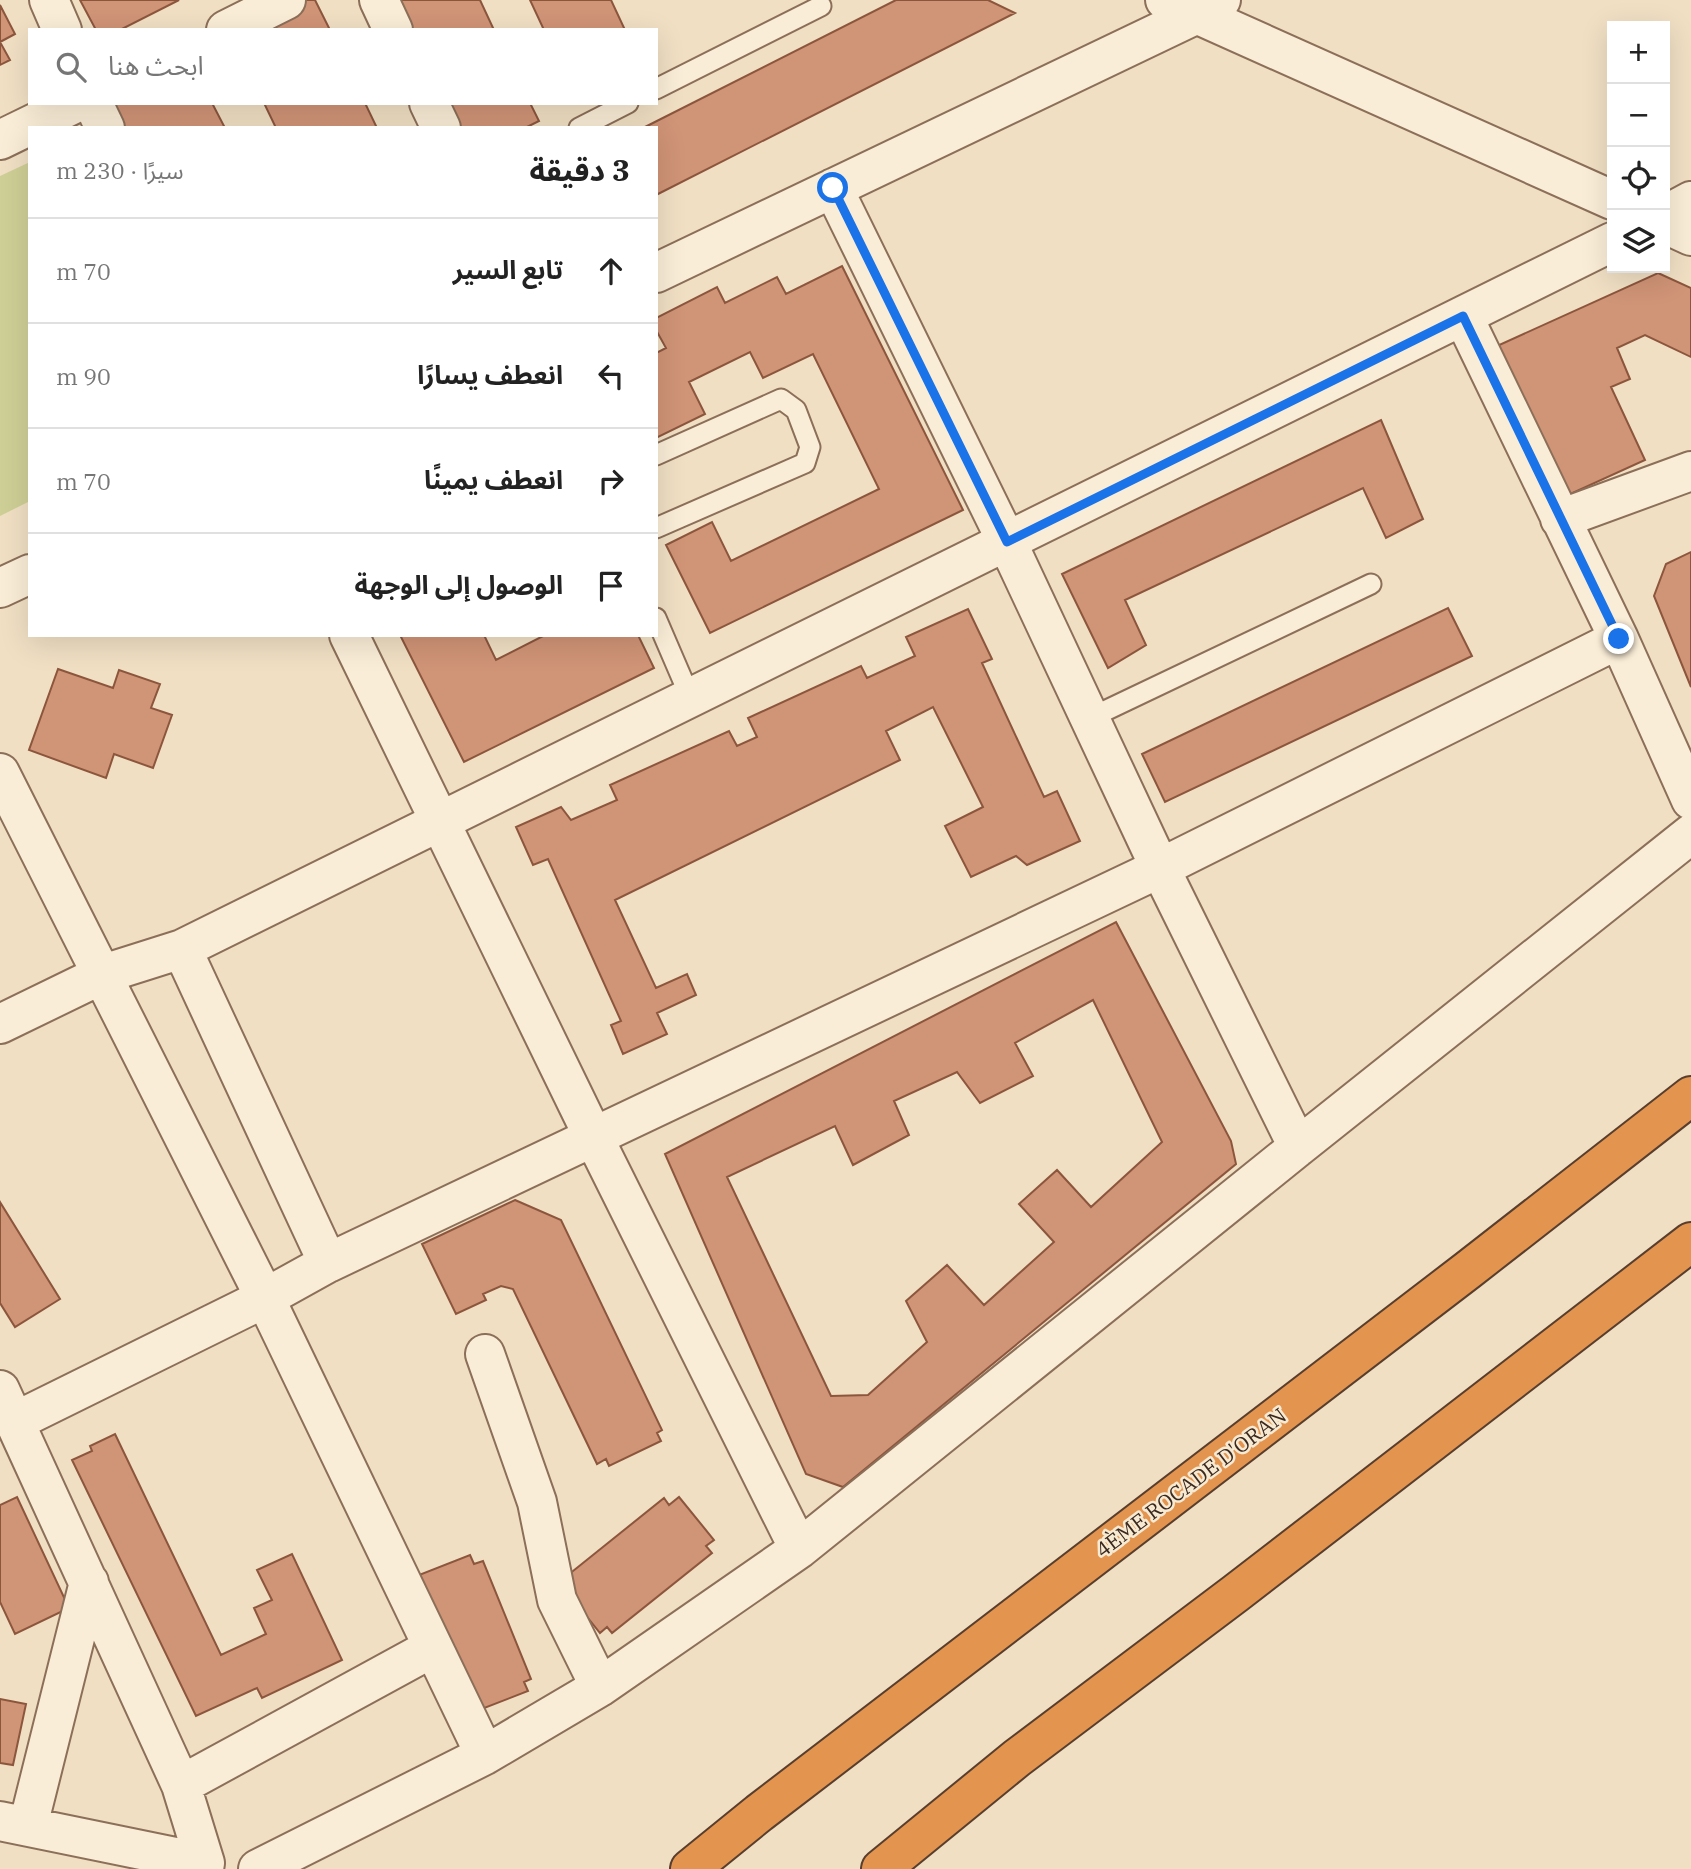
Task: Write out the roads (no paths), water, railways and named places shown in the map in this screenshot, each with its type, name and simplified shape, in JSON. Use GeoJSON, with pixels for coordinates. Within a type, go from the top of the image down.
{"type":"FeatureCollection","features":[{"type":"Feature","properties":{"kind":"highway","name":"4ÈME ROCADE D'ORAN"},"geometry":{"type":"LineString","coordinates":[[690,1869],[759,1813],[1691,1096]]}},
{"type":"Feature","properties":{"kind":"highway"},"geometry":{"type":"LineString","coordinates":[[881,1869],[1017,1758],[1236,1593],[1691,1242]]}},
{"type":"Feature","properties":{"kind":"highway"},"geometry":{"type":"LineString","coordinates":[[907,1869],[1017,1758]]}},
{"type":"Feature","properties":{"kind":"highway"},"geometry":{"type":"LineString","coordinates":[[666,1869],[759,1813]]}},
{"type":"Feature","properties":{"kind":"street"},"geometry":{"type":"LineString","coordinates":[[49,0],[61,28]]}},
{"type":"Feature","properties":{"kind":"street"},"geometry":{"type":"LineString","coordinates":[[230,28],[286,0]]}},
{"type":"Feature","properties":{"kind":"street"},"geometry":{"type":"LineString","coordinates":[[379,0],[392,28]]}},
{"type":"Feature","properties":{"kind":"street"},"geometry":{"type":"LineString","coordinates":[[658,272],[833,188],[1194,5],[1607,198]]}},
{"type":"Feature","properties":{"kind":"street"},"geometry":{"type":"LineString","coordinates":[[29,126],[72,105]]}},
{"type":"Feature","properties":{"kind":"street"},"geometry":{"type":"LineString","coordinates":[[94,105],[104,126]]}},
{"type":"Feature","properties":{"kind":"street"},"geometry":{"type":"LineString","coordinates":[[430,105],[440,126]]}},
{"type":"Feature","properties":{"kind":"street"},"geometry":{"type":"LineString","coordinates":[[0,140],[28,126]]}},
{"type":"Feature","properties":{"kind":"street"},"geometry":{"type":"LineString","coordinates":[[833,188],[1007,542],[1160,868],[1298,1147]]}},
{"type":"Feature","properties":{"kind":"street"},"geometry":{"type":"LineString","coordinates":[[1670,212],[1691,201]]}},
{"type":"Feature","properties":{"kind":"street"},"geometry":{"type":"LineString","coordinates":[[1670,226],[1691,236]]}},
{"type":"Feature","properties":{"kind":"street"},"geometry":{"type":"LineString","coordinates":[[0,1024],[103,974],[181,949],[1607,244]]}},
{"type":"Feature","properties":{"kind":"street"},"geometry":{"type":"LineString","coordinates":[[1463,316],[1619,639],[1691,800]]}},
{"type":"Feature","properties":{"kind":"street"},"geometry":{"type":"LineString","coordinates":[[1560,519],[1691,471]]}},
{"type":"Feature","properties":{"kind":"street"},"geometry":{"type":"LineString","coordinates":[[0,588],[28,575]]}},
{"type":"Feature","properties":{"kind":"street"},"geometry":{"type":"LineString","coordinates":[[350,637],[594,1138],[799,1549]]}},
{"type":"Feature","properties":{"kind":"street"},"geometry":{"type":"LineString","coordinates":[[89,1582],[14,1824],[204,1866],[181,1785],[89,1582],[8,1405],[265,1298],[328,1263],[1160,868],[1619,639]]}},
{"type":"Feature","properties":{"kind":"street"},"geometry":{"type":"LineString","coordinates":[[0,773],[265,1298],[485,1755]]}},
{"type":"Feature","properties":{"kind":"street"},"geometry":{"type":"LineString","coordinates":[[258,1869],[485,1755],[600,1687],[799,1549],[1691,834]]}},
{"type":"Feature","properties":{"kind":"street"},"geometry":{"type":"LineString","coordinates":[[181,949],[328,1263]]}},
{"type":"Feature","properties":{"kind":"street"},"geometry":{"type":"LineString","coordinates":[[485,1354],[537,1502],[557,1600],[600,1687]]}},
{"type":"Feature","properties":{"kind":"street"},"geometry":{"type":"LineString","coordinates":[[181,1785],[432,1648]]}},
{"type":"Feature","properties":{"kind":"lane"},"geometry":{"type":"LineString","coordinates":[[658,88],[821,6]]}},
{"type":"Feature","properties":{"kind":"lane"},"geometry":{"type":"LineString","coordinates":[[583,126],[624,105]]}},
{"type":"Feature","properties":{"kind":"lane"},"geometry":{"type":"LineString","coordinates":[[658,454],[781,399],[796,410],[810,447],[805,463],[658,527]]}},
{"type":"Feature","properties":{"kind":"lane"},"geometry":{"type":"LineString","coordinates":[[1090,719],[1371,584]]}},
{"type":"Feature","properties":{"kind":"lane"},"geometry":{"type":"LineString","coordinates":[[658,623],[690,697]]}}]}
